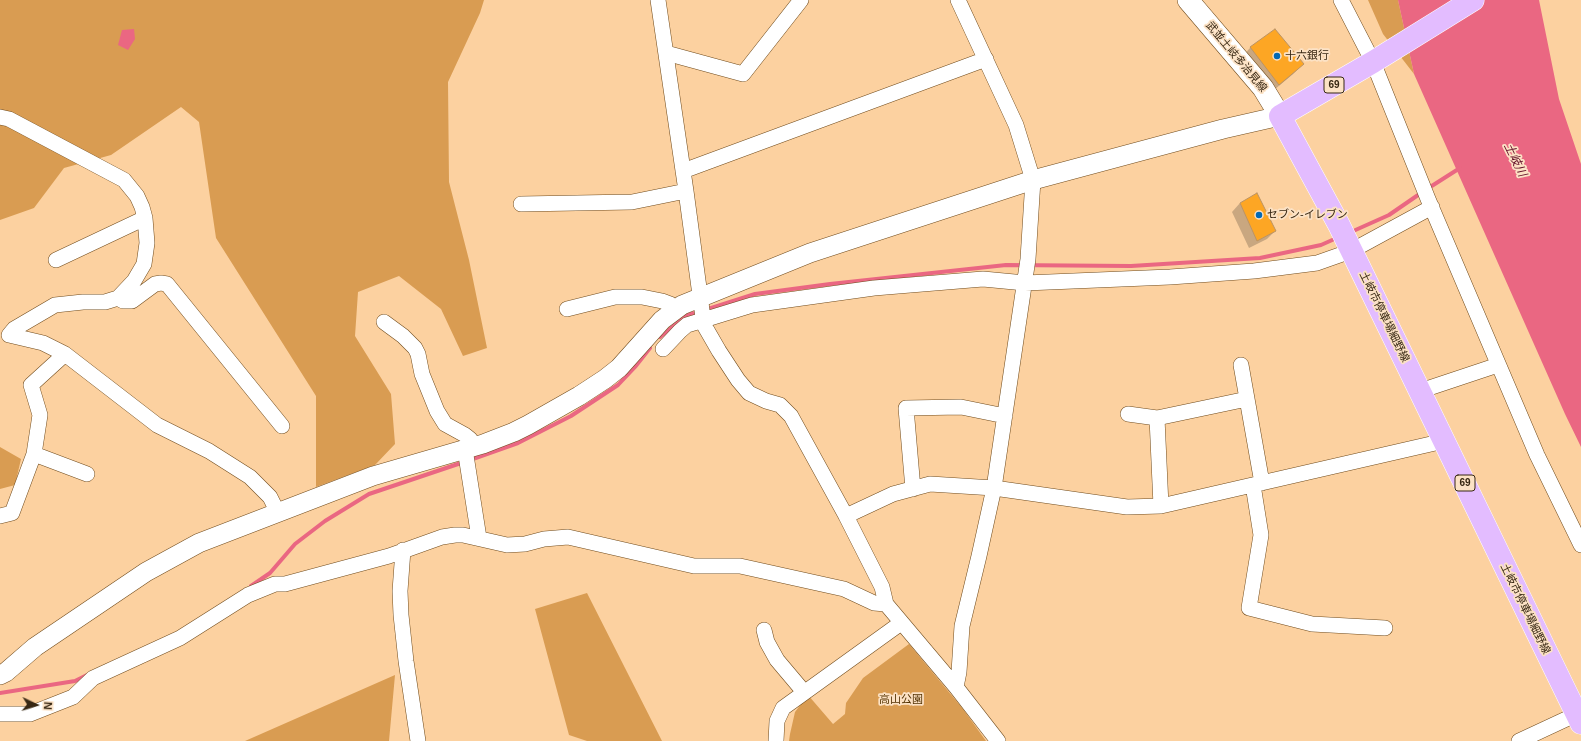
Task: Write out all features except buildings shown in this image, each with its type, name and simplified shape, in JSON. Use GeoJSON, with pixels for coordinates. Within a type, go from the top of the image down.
{"type":"FeatureCollection","features":[{"type":"Feature","properties":{"kind":"main road","name":"武並土岐多治見線"},"geometry":{"type":"LineString","coordinates":[[1188,0],[1263,88],[1280,116]]}},
{"type":"Feature","properties":{"kind":"main road","name":"69"},"geometry":{"type":"LineString","coordinates":[[1280,116],[1473,0]]}},
{"type":"Feature","properties":{"kind":"main road","name":"土岐市停車場細野線"},"geometry":{"type":"LineString","coordinates":[[1280,116],[1346,240],[1579,718]]}},
{"type":"Feature","properties":{"kind":"street"},"geometry":{"type":"LineString","coordinates":[[658,0],[704,325],[738,380],[749,393],[766,401],[780,405],[791,416],[846,516],[882,588],[886,604],[901,624],[956,687],[998,741]]}},
{"type":"Feature","properties":{"kind":"street"},"geometry":{"type":"LineString","coordinates":[[666,53],[743,74],[801,0]]}},
{"type":"Feature","properties":{"kind":"street"},"geometry":{"type":"LineString","coordinates":[[956,687],[959,672],[962,626],[994,488],[1005,416],[1028,258],[1033,180],[1016,125],[958,0]]}},
{"type":"Feature","properties":{"kind":"street"},"geometry":{"type":"LineString","coordinates":[[1341,0],[1380,57],[1417,172],[1537,455],[1581,545]]}},
{"type":"Feature","properties":{"kind":"street"},"geometry":{"type":"LineString","coordinates":[[683,171],[986,59]]}},
{"type":"Feature","properties":{"kind":"street"},"geometry":{"type":"LineString","coordinates":[[663,349],[680,330],[702,310],[810,253],[1033,180],[1280,116]]}},
{"type":"Feature","properties":{"kind":"street"},"geometry":{"type":"LineString","coordinates":[[0,117],[9,119],[124,180],[137,196],[142,207],[145,218],[147,243],[144,264],[134,281],[118,298],[105,302],[83,302],[56,305],[5,335]]}},
{"type":"Feature","properties":{"kind":"street"},"geometry":{"type":"LineString","coordinates":[[521,204],[632,202],[686,191]]}},
{"type":"Feature","properties":{"kind":"street"},"geometry":{"type":"LineString","coordinates":[[0,675],[6,672],[35,647],[160,563],[199,543],[373,476],[468,455],[528,425],[579,396],[605,379],[618,368],[662,320],[682,304],[702,310],[752,305],[874,288],[983,279],[1170,277],[1254,271],[1317,263],[1346,240],[1430,203]]}},
{"type":"Feature","properties":{"kind":"street"},"geometry":{"type":"LineString","coordinates":[[56,260],[145,218]]}},
{"type":"Feature","properties":{"kind":"street"},"geometry":{"type":"LineString","coordinates":[[118,298],[123,301],[132,301],[155,284],[161,282],[167,284],[282,426]]}},
{"type":"Feature","properties":{"kind":"street"},"geometry":{"type":"LineString","coordinates":[[567,309],[615,297],[642,297],[662,301],[670,304],[676,309]]}},
{"type":"Feature","properties":{"kind":"street"},"geometry":{"type":"LineString","coordinates":[[384,322],[403,336],[415,348],[418,354],[422,374],[437,411],[445,424],[465,435],[470,440],[468,455],[478,538]]}},
{"type":"Feature","properties":{"kind":"street"},"geometry":{"type":"LineString","coordinates":[[5,335],[43,343],[65,354],[157,425],[209,451],[250,477],[270,497],[278,513]]}},
{"type":"Feature","properties":{"kind":"street"},"geometry":{"type":"LineString","coordinates":[[0,516],[12,513],[34,454],[40,415],[31,385],[65,354]]}},
{"type":"Feature","properties":{"kind":"street"},"geometry":{"type":"LineString","coordinates":[[1241,365],[1258,484],[1261,535],[1249,608],[1312,624],[1385,628]]}},
{"type":"Feature","properties":{"kind":"street"},"geometry":{"type":"LineString","coordinates":[[1420,391],[1498,365]]}},
{"type":"Feature","properties":{"kind":"street"},"geometry":{"type":"LineString","coordinates":[[1128,414],[1157,418],[1247,399]]}},
{"type":"Feature","properties":{"kind":"street"},"geometry":{"type":"LineString","coordinates":[[913,489],[906,408],[961,407],[1005,416]]}},
{"type":"Feature","properties":{"kind":"street"},"geometry":{"type":"LineString","coordinates":[[1157,418],[1161,506]]}},
{"type":"Feature","properties":{"kind":"street"},"geometry":{"type":"LineString","coordinates":[[846,516],[893,494],[930,484],[994,488],[1126,507],[1161,506],[1444,441]]}},
{"type":"Feature","properties":{"kind":"street"},"geometry":{"type":"LineString","coordinates":[[34,454],[87,474]]}},
{"type":"Feature","properties":{"kind":"street"},"geometry":{"type":"LineString","coordinates":[[0,714],[30,714],[73,697],[93,678],[180,638],[248,595],[275,584],[285,584],[403,550],[442,537],[463,535],[507,544],[525,544],[544,539],[568,537],[694,566],[740,566],[844,589],[874,603],[886,604]]}},
{"type":"Feature","properties":{"kind":"street"},"geometry":{"type":"LineString","coordinates":[[403,550],[400,591],[406,661],[418,741]]}},
{"type":"Feature","properties":{"kind":"street"},"geometry":{"type":"LineString","coordinates":[[776,741],[777,721],[783,708],[901,624]]}},
{"type":"Feature","properties":{"kind":"street"},"geometry":{"type":"LineString","coordinates":[[764,630],[767,642],[776,660],[804,692]]}},
{"type":"Feature","properties":{"kind":"street"},"geometry":{"type":"LineString","coordinates":[[1519,741],[1579,718]]}},
{"type":"Feature","properties":{"kind":"green space"},"geometry":{"type":"Polygon","coordinates":[[[0,0],[484,0],[480,13],[448,82],[449,182],[469,260],[487,348],[463,356],[441,309],[399,276],[358,292],[355,336],[391,394],[395,444],[375,465],[316,487],[316,396],[216,238],[199,122],[181,107],[111,155],[64,168],[34,208],[0,220],[0,0]]]}},
{"type":"Feature","properties":{"kind":"green space"},"geometry":{"type":"Polygon","coordinates":[[[1368,0],[1398,0],[1414,74],[1383,34],[1368,0]]]}},
{"type":"Feature","properties":{"kind":"green space"},"geometry":{"type":"Polygon","coordinates":[[[0,447],[21,459],[15,485],[0,489],[0,447]]]}},
{"type":"Feature","properties":{"kind":"green space"},"geometry":{"type":"Polygon","coordinates":[[[587,593],[662,741],[587,741],[569,735],[535,609],[587,593]]]}},
{"type":"Feature","properties":{"kind":"green space","name":"高山公園"},"geometry":{"type":"Polygon","coordinates":[[[909,644],[963,709],[986,741],[789,741],[795,712],[808,695],[833,724],[845,714],[846,703],[863,678],[909,644]]]}},
{"type":"Feature","properties":{"kind":"green space"},"geometry":{"type":"Polygon","coordinates":[[[395,675],[389,741],[245,741],[395,675]]]}},
{"type":"Feature","properties":{"kind":"water","name":"土岐川"},"geometry":{"type":"Polygon","coordinates":[[[1398,0],[1539,0],[1559,99],[1581,164],[1581,447],[1414,74],[1398,0]]]}},
{"type":"Feature","properties":{"kind":"water"},"geometry":{"type":"Polygon","coordinates":[[[134,29],[135,39],[128,50],[118,45],[122,30],[134,29]]]}},
{"type":"Feature","properties":{"kind":"waterway"},"geometry":{"type":"LineString","coordinates":[[1427,189],[1460,168]]}},
{"type":"Feature","properties":{"kind":"waterway"},"geometry":{"type":"LineString","coordinates":[[1351,232],[1389,215],[1421,193]]}},
{"type":"Feature","properties":{"kind":"waterway"},"geometry":{"type":"LineString","coordinates":[[705,310],[755,294],[830,284],[1006,265],[1131,266],[1260,258],[1321,245],[1339,237]]}},
{"type":"Feature","properties":{"kind":"waterway"},"geometry":{"type":"LineString","coordinates":[[660,337],[687,315],[699,312]]}},
{"type":"Feature","properties":{"kind":"waterway"},"geometry":{"type":"LineString","coordinates":[[470,460],[518,443],[571,416],[618,385],[650,348]]}},
{"type":"Feature","properties":{"kind":"waterway"},"geometry":{"type":"LineString","coordinates":[[251,586],[270,573],[295,544],[325,521],[369,494],[464,462]]}},
{"type":"Feature","properties":{"kind":"waterway"},"geometry":{"type":"LineString","coordinates":[[0,693],[75,681],[87,675]]}},
{"type":"Feature","properties":{"kind":"place","name":"十六銀行"},"geometry":{"type":"Point","coordinates":[1277,56]}},
{"type":"Feature","properties":{"kind":"place","name":"セブン-イレブン"},"geometry":{"type":"Point","coordinates":[1259,215]}}]}
